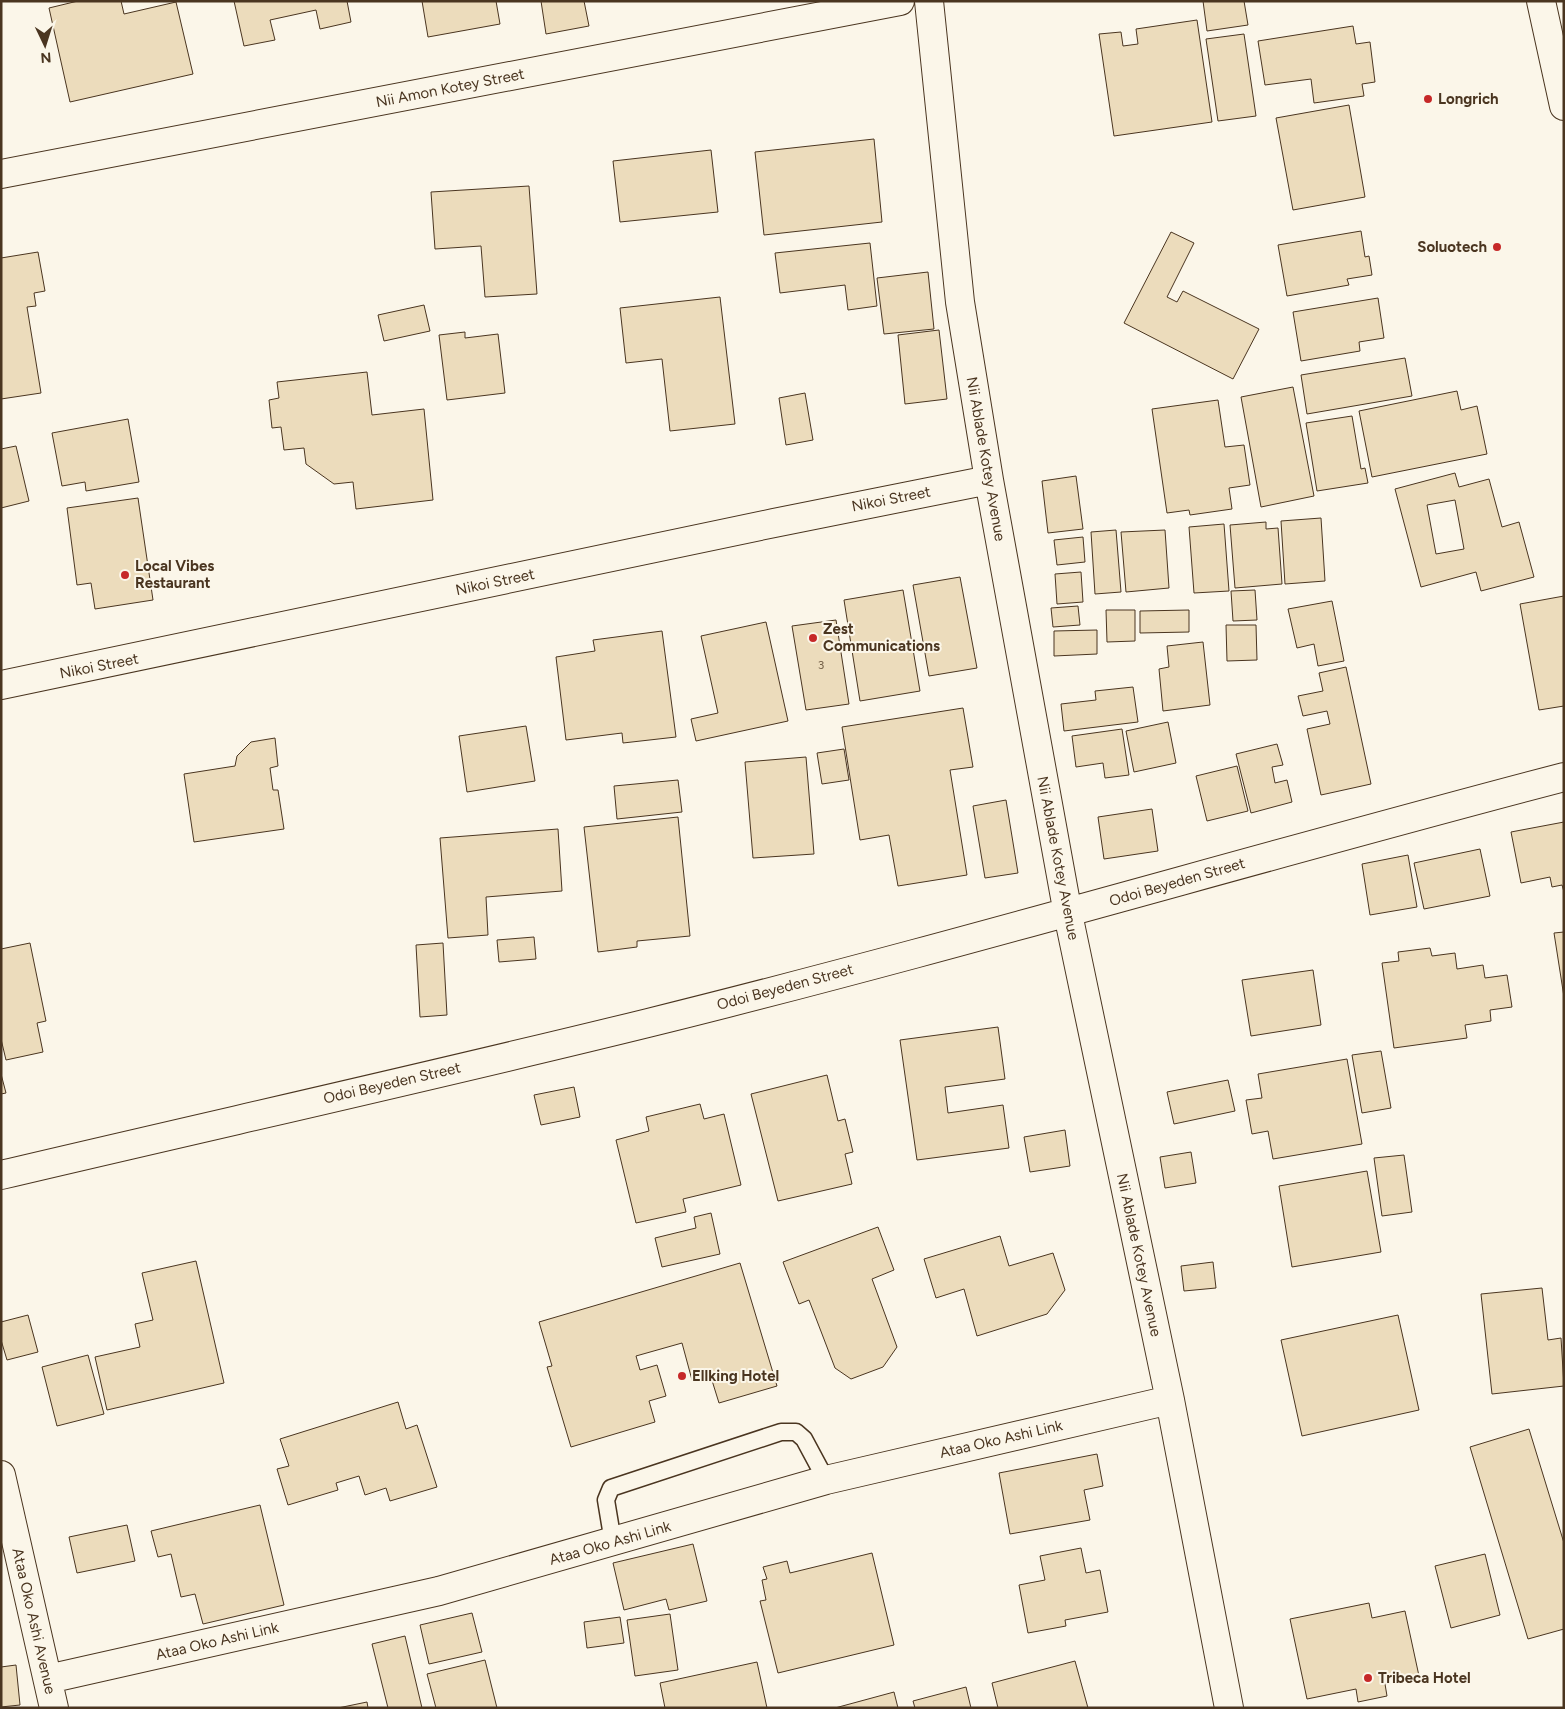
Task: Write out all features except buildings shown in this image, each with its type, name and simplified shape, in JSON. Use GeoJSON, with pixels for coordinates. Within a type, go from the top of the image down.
{"type":"FeatureCollection","features":[{"type":"Feature","properties":{"kind":"street","name":"Nii Amon Kotey Street"},"geometry":{"type":"LineString","coordinates":[[1,174],[900,1]]}},
{"type":"Feature","properties":{"kind":"street","name":"Nii Ablade Kotey Avenue"},"geometry":{"type":"LineString","coordinates":[[929,1],[960,302],[989,480],[1068,914],[1170,1400],[1228,1708]]}},
{"type":"Feature","properties":{"kind":"street"},"geometry":{"type":"LineString","coordinates":[[1541,1],[1564,106]]}},
{"type":"Feature","properties":{"kind":"street","name":"Nikoi Street"},"geometry":{"type":"LineString","coordinates":[[1,686],[765,525],[989,480]]}},
{"type":"Feature","properties":{"kind":"street","name":"Odoi Beyeden Street"},"geometry":{"type":"LineString","coordinates":[[1,1174],[649,1023],[1068,914],[1326,840],[1564,777]]}},
{"type":"Feature","properties":{"kind":"street","name":"Ataa Oko Ashi Link"},"geometry":{"type":"LineString","coordinates":[[48,1679],[439,1591],[826,1480],[1170,1400]]}},
{"type":"Feature","properties":{"kind":"street","name":"Ataa Oko Ashi Avenue"},"geometry":{"type":"LineString","coordinates":[[1,1475],[54,1708]]}},
{"type":"Feature","properties":{"kind":"lane"},"geometry":{"type":"LineString","coordinates":[[613,1542],[606,1500],[611,1488],[781,1432],[796,1432],[804,1439],[826,1480]]}},
{"type":"Feature","properties":{"kind":"place","name":"Longrich"},"geometry":{"type":"Point","coordinates":[1428,99]}},
{"type":"Feature","properties":{"kind":"place","name":"Soluotech"},"geometry":{"type":"Point","coordinates":[1497,247]}},
{"type":"Feature","properties":{"kind":"place","name":"Local Vibes Restaurant"},"geometry":{"type":"Point","coordinates":[125,575]}},
{"type":"Feature","properties":{"kind":"place","name":"Zest Communications"},"geometry":{"type":"Point","coordinates":[813,638]}},
{"type":"Feature","properties":{"kind":"place","name":"Ellking Hotel"},"geometry":{"type":"Point","coordinates":[682,1376]}},
{"type":"Feature","properties":{"kind":"place","name":"Tribeca Hotel"},"geometry":{"type":"Point","coordinates":[1368,1678]}}]}
